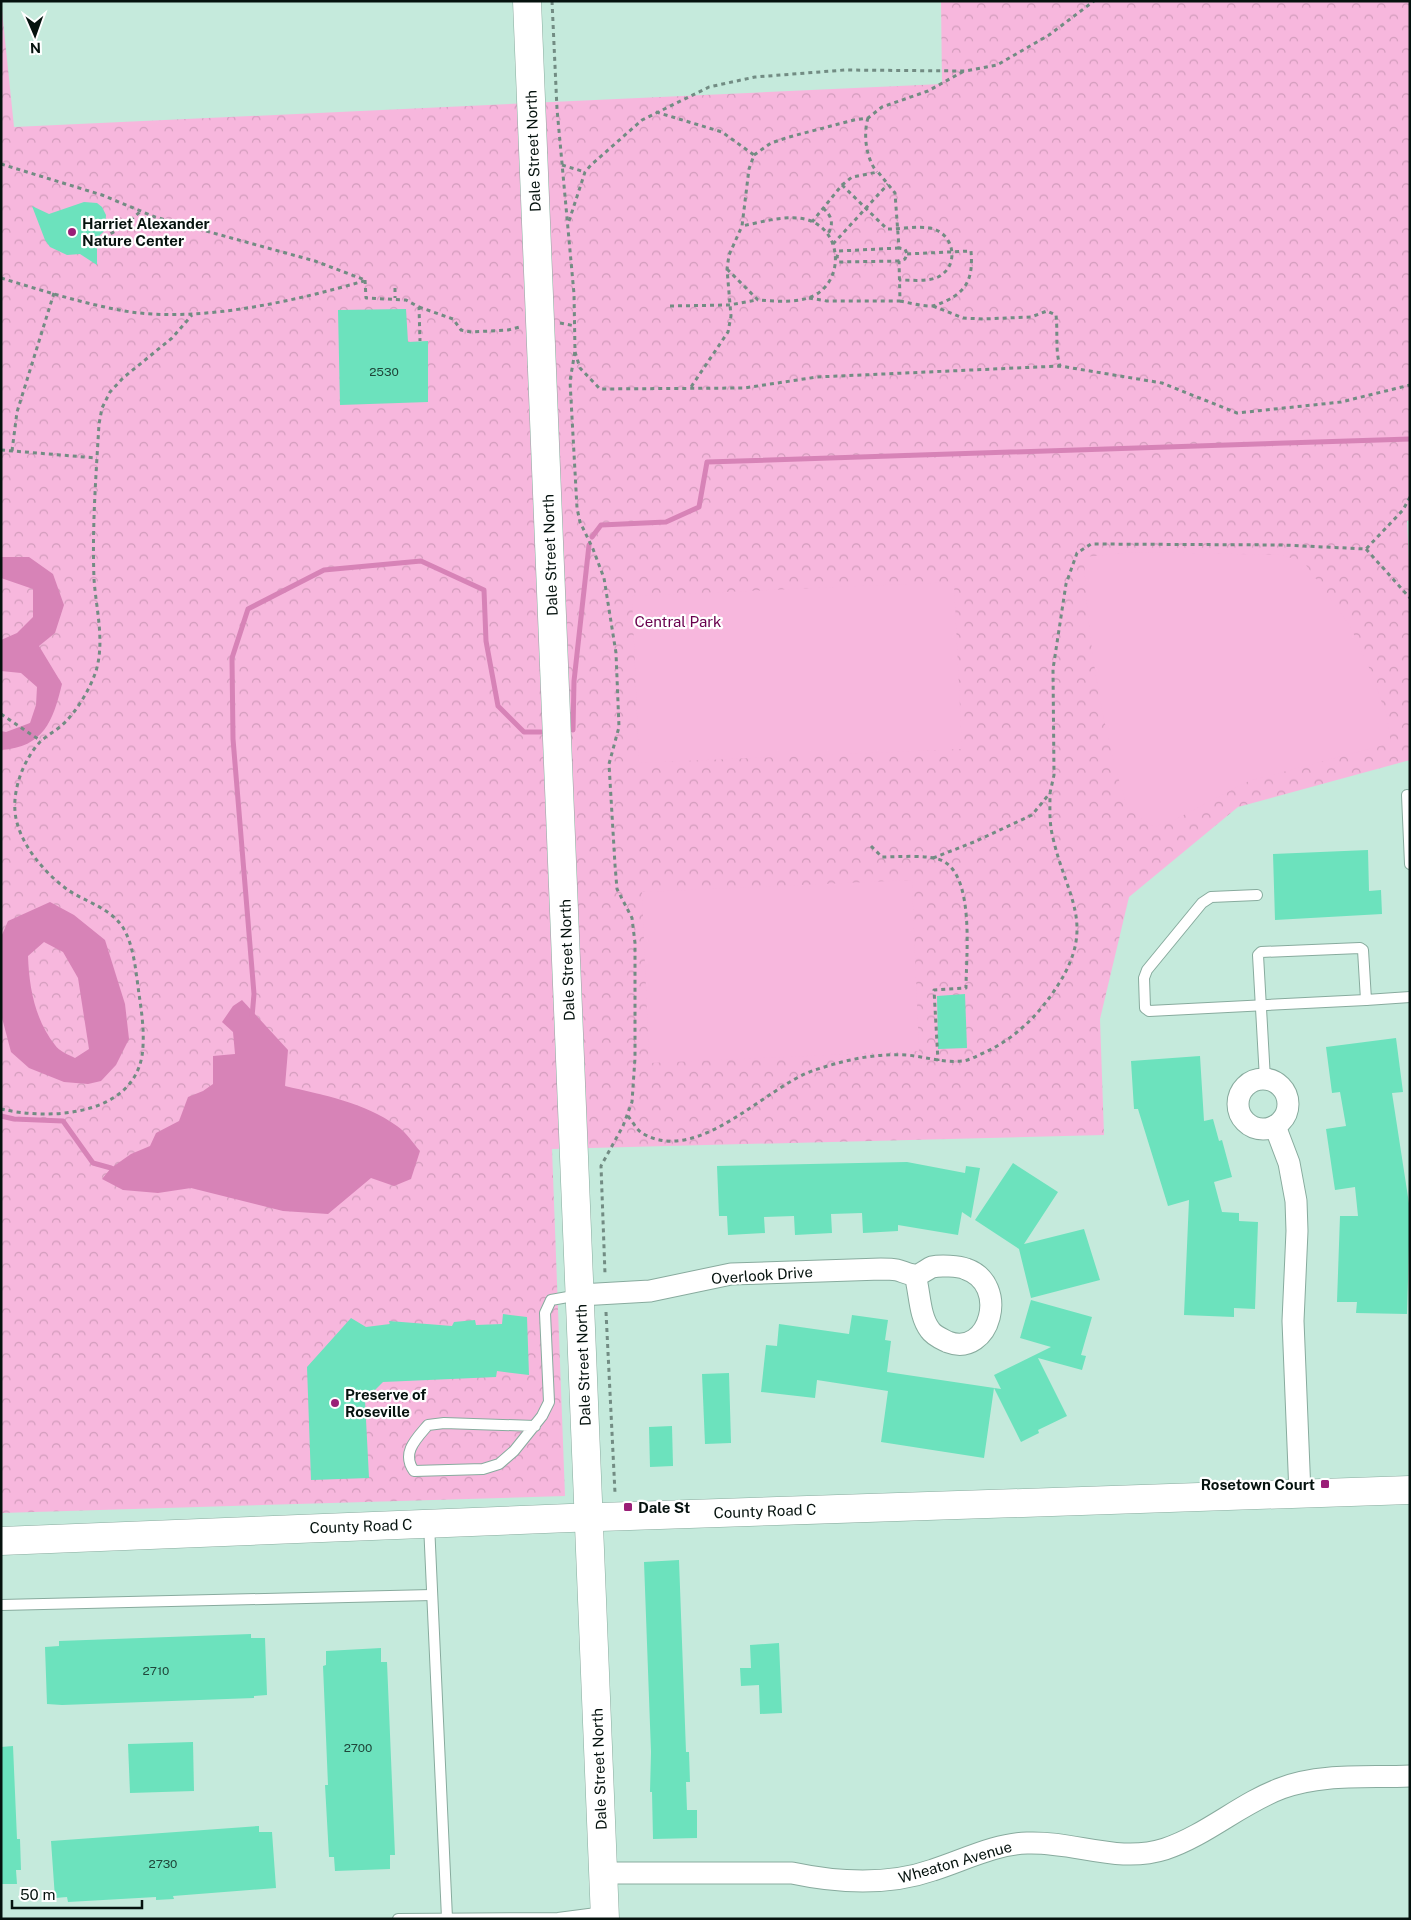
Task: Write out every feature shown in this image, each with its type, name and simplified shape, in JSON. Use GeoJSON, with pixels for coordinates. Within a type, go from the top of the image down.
{"type":"FeatureCollection","features":[{"type":"Feature","properties":{"kind":"main road","name":"Dale Street North"},"geometry":{"type":"LineString","coordinates":[[527,1],[605,1915]]}},
{"type":"Feature","properties":{"kind":"main road","name":"County Road C"},"geometry":{"type":"LineString","coordinates":[[1,1541],[588,1517],[1410,1490]]}},
{"type":"Feature","properties":{"kind":"street"},"geometry":{"type":"LineString","coordinates":[[1265,1079],[1280,1085],[1288,1101],[1284,1118],[1275,1126],[1254,1127],[1245,1120],[1240,1112],[1238,1103],[1241,1093],[1255,1080],[1265,1079]]}},
{"type":"Feature","properties":{"kind":"street"},"geometry":{"type":"LineString","coordinates":[[1275,1126],[1288,1163],[1296,1201],[1298,1231],[1293,1321],[1300,1494]]}},
{"type":"Feature","properties":{"kind":"street","name":"Overlook Drive"},"geometry":{"type":"LineString","coordinates":[[580,1295],[650,1292],[712,1278],[748,1273],[881,1269],[897,1270],[915,1275]]}},
{"type":"Feature","properties":{"kind":"street","name":"Wheaton Avenue"},"geometry":{"type":"LineString","coordinates":[[603,1873],[792,1873],[822,1880],[878,1882],[931,1871],[997,1847],[1026,1843],[1055,1844],[1127,1856],[1145,1854],[1167,1848],[1186,1839],[1263,1796],[1283,1787],[1323,1779],[1410,1776]]}},
{"type":"Feature","properties":{"kind":"lane"},"geometry":{"type":"LineString","coordinates":[[1407,795],[1410,864]]}},
{"type":"Feature","properties":{"kind":"lane"},"geometry":{"type":"LineString","coordinates":[[1257,895],[1211,897],[1202,903],[1147,970],[1144,985],[1146,1008],[1149,1011],[1410,998]]}},
{"type":"Feature","properties":{"kind":"lane"},"geometry":{"type":"LineString","coordinates":[[1265,1079],[1258,955],[1261,952],[1360,948],[1363,950],[1366,1000]]}},
{"type":"Feature","properties":{"kind":"lane"},"geometry":{"type":"LineString","coordinates":[[535,1426],[444,1422],[428,1425],[410,1447],[409,1464],[414,1472],[482,1469],[499,1464],[514,1451],[535,1426],[549,1402],[545,1312],[551,1300],[580,1295]]}},
{"type":"Feature","properties":{"kind":"lane"},"geometry":{"type":"LineString","coordinates":[[428,1524],[447,1918]]}},
{"type":"Feature","properties":{"kind":"lane"},"geometry":{"type":"LineString","coordinates":[[1,1604],[432,1595]]}},
{"type":"Feature","properties":{"kind":"lane"},"geometry":{"type":"LineString","coordinates":[[398,1919],[558,1918],[605,1915]]}},
{"type":"Feature","properties":{"kind":"path"},"geometry":{"type":"LineString","coordinates":[[552,1],[562,165],[575,326],[575,351],[570,381],[577,508],[580,522],[604,578],[616,653],[619,727],[609,764],[615,865],[617,889],[632,918],[635,943],[636,1058],[632,1102],[613,1147],[600,1166],[605,1274]]}},
{"type":"Feature","properties":{"kind":"path"},"geometry":{"type":"LineString","coordinates":[[568,224],[585,172],[621,137],[642,120],[709,86],[754,77],[845,70],[965,71],[997,65],[1049,35],[1094,1]]}},
{"type":"Feature","properties":{"kind":"path"},"geometry":{"type":"LineString","coordinates":[[690,388],[728,332],[731,316],[727,269],[729,255],[742,226],[749,169],[754,155],[771,143],[789,136],[868,118],[882,107],[928,91],[965,71]]}},
{"type":"Feature","properties":{"kind":"path"},"geometry":{"type":"LineString","coordinates":[[656,112],[722,132],[754,155]]}},
{"type":"Feature","properties":{"kind":"path"},"geometry":{"type":"LineString","coordinates":[[868,118],[867,146],[874,167],[895,193],[899,248]]}},
{"type":"Feature","properties":{"kind":"path"},"geometry":{"type":"LineString","coordinates":[[1,164],[102,195],[141,211],[315,261],[365,280]]}},
{"type":"Feature","properties":{"kind":"path"},"geometry":{"type":"LineString","coordinates":[[562,165],[585,172]]}},
{"type":"Feature","properties":{"kind":"path"},"geometry":{"type":"LineString","coordinates":[[812,222],[842,185],[852,177],[878,172]]}},
{"type":"Feature","properties":{"kind":"path"},"geometry":{"type":"LineString","coordinates":[[833,244],[888,184]]}},
{"type":"Feature","properties":{"kind":"path"},"geometry":{"type":"LineString","coordinates":[[842,185],[887,230],[930,228],[945,234],[951,244],[952,252],[948,270],[937,278],[899,280]]}},
{"type":"Feature","properties":{"kind":"path"},"geometry":{"type":"LineString","coordinates":[[823,208],[830,216],[832,222],[828,235]]}},
{"type":"Feature","properties":{"kind":"path"},"geometry":{"type":"LineString","coordinates":[[97,242],[125,225],[141,211]]}},
{"type":"Feature","properties":{"kind":"path"},"geometry":{"type":"LineString","coordinates":[[742,226],[789,218],[812,222],[828,235],[839,262],[899,261],[905,259],[907,254]]}},
{"type":"Feature","properties":{"kind":"path"},"geometry":{"type":"LineString","coordinates":[[809,298],[823,288],[834,273],[839,251],[899,248],[905,249],[907,254]]}},
{"type":"Feature","properties":{"kind":"path"},"geometry":{"type":"LineString","coordinates":[[907,254],[971,251],[972,267],[968,284],[962,291],[933,306]]}},
{"type":"Feature","properties":{"kind":"path"},"geometry":{"type":"LineString","coordinates":[[899,261],[900,301]]}},
{"type":"Feature","properties":{"kind":"path"},"geometry":{"type":"LineString","coordinates":[[727,269],[758,300]]}},
{"type":"Feature","properties":{"kind":"path"},"geometry":{"type":"LineString","coordinates":[[1,278],[132,312],[192,315],[306,297],[365,280]]}},
{"type":"Feature","properties":{"kind":"path"},"geometry":{"type":"LineString","coordinates":[[365,280],[366,298],[406,300],[419,307],[453,319],[461,330],[471,332],[508,330],[523,326]]}},
{"type":"Feature","properties":{"kind":"path"},"geometry":{"type":"LineString","coordinates":[[395,288],[395,298]]}},
{"type":"Feature","properties":{"kind":"path"},"geometry":{"type":"LineString","coordinates":[[12,451],[17,412],[54,293]]}},
{"type":"Feature","properties":{"kind":"path"},"geometry":{"type":"LineString","coordinates":[[670,306],[729,305],[758,300],[789,301],[809,298],[827,301],[900,301],[933,306],[963,318],[1031,317],[1047,311],[1056,315],[1059,338],[1056,353],[1060,366]]}},
{"type":"Feature","properties":{"kind":"path"},"geometry":{"type":"LineString","coordinates":[[419,307],[420,341]]}},
{"type":"Feature","properties":{"kind":"path"},"geometry":{"type":"LineString","coordinates":[[1,1109],[36,1115],[86,1110],[105,1102],[121,1092],[133,1077],[142,1055],[142,1010],[130,946],[123,929],[113,916],[68,890],[36,858],[19,828],[14,812],[15,794],[25,766],[41,742],[62,725],[74,710],[87,690],[98,661],[100,635],[94,542],[99,424],[102,408],[110,392],[123,378],[172,338],[192,315]]}},
{"type":"Feature","properties":{"kind":"path"},"geometry":{"type":"LineString","coordinates":[[555,323],[575,326]]}},
{"type":"Feature","properties":{"kind":"path"},"geometry":{"type":"LineString","coordinates":[[575,351],[580,368],[600,389],[744,388],[818,377],[1060,366],[1162,384],[1237,413],[1341,402],[1410,385]]}},
{"type":"Feature","properties":{"kind":"path"},"geometry":{"type":"LineString","coordinates":[[1,450],[97,458]]}},
{"type":"Feature","properties":{"kind":"path"},"geometry":{"type":"LineString","coordinates":[[1366,549],[1403,510],[1410,497]]}},
{"type":"Feature","properties":{"kind":"path"},"geometry":{"type":"LineString","coordinates":[[627,1116],[641,1132],[662,1142],[695,1137],[731,1122],[812,1070],[860,1057],[908,1055],[938,1061],[965,1061],[998,1047],[1030,1023],[1059,984],[1072,956],[1078,925],[1073,897],[1052,837],[1050,793],[1054,775],[1053,669],[1066,584],[1077,553],[1091,544],[1283,545],[1366,549],[1410,598]]}},
{"type":"Feature","properties":{"kind":"path"},"geometry":{"type":"LineString","coordinates":[[1,714],[41,742]]}},
{"type":"Feature","properties":{"kind":"path"},"geometry":{"type":"LineString","coordinates":[[933,858],[974,842],[1032,814],[1050,793]]}},
{"type":"Feature","properties":{"kind":"path"},"geometry":{"type":"LineString","coordinates":[[871,846],[882,857],[933,858],[943,860],[956,871],[964,893],[966,988],[934,990],[938,1061]]}},
{"type":"Feature","properties":{"kind":"green space","name":"Central Park"},"geometry":{"type":"Polygon","coordinates":[[[1,1],[14,127],[942,84],[941,1],[1410,1],[1410,520],[1407,521],[1410,582],[1410,760],[1238,807],[1129,897],[1100,1019],[1104,1135],[552,1149],[565,1496],[1,1513],[1,1]]]}},
{"type":"Feature","properties":{"kind":"green space"},"geometry":{"type":"Polygon","coordinates":[[[1134,552],[1280,555],[1303,561],[1350,626],[1371,672],[1387,717],[1391,743],[1249,781],[1174,820],[1154,827],[1128,810],[1103,717],[1097,685],[1088,621],[1084,557],[1134,552]]]}},
{"type":"Feature","properties":{"kind":"green space"},"geometry":{"type":"Polygon","coordinates":[[[954,582],[962,749],[639,763],[632,596],[954,582]]]}},
{"type":"Feature","properties":{"kind":"green space"},"geometry":{"type":"Polygon","coordinates":[[[912,880],[919,1051],[649,1063],[642,892],[912,880]]]}},
{"type":"Feature","properties":{"kind":"shaded area"},"geometry":{"type":"Polygon","coordinates":[[[1,557],[29,557],[53,574],[64,605],[55,633],[39,646],[62,684],[55,710],[44,730],[37,738],[16,748],[1,750],[1,731],[6,732],[30,723],[36,705],[37,687],[21,673],[1,671],[1,640],[17,633],[33,617],[33,589],[1,578],[1,557]]]}},
{"type":"Feature","properties":{"kind":"shaded area"},"geometry":{"type":"Polygon","coordinates":[[[50,902],[74,915],[105,940],[125,1004],[129,1039],[116,1065],[101,1081],[88,1084],[64,1082],[29,1068],[11,1052],[1,1014],[1,937],[8,921],[50,902]],[[44,942],[28,956],[30,979],[34,1003],[42,1025],[59,1049],[75,1058],[89,1049],[78,978],[63,952],[44,942]]]}},
{"type":"Feature","properties":{"kind":"shaded area"},"geometry":{"type":"Polygon","coordinates":[[[242,1000],[288,1050],[285,1086],[357,1105],[397,1126],[420,1151],[411,1179],[394,1186],[371,1178],[328,1214],[283,1211],[191,1188],[158,1193],[123,1190],[102,1179],[111,1168],[131,1154],[150,1146],[156,1133],[179,1121],[188,1097],[203,1091],[213,1084],[213,1056],[235,1054],[233,1032],[222,1022],[233,1006],[242,1000]]]}},
{"type":"Feature","properties":{"kind":"building","name":"Harriet Alexander Nature Center"},"geometry":{"type":"Polygon","coordinates":[[[84,202],[97,203],[102,207],[106,215],[105,230],[96,239],[99,248],[97,248],[97,265],[80,254],[67,255],[50,247],[45,240],[32,206],[49,214],[84,202]]]}},
{"type":"Feature","properties":{"kind":"building"},"geometry":{"type":"Polygon","coordinates":[[[406,309],[408,342],[428,341],[428,402],[340,405],[338,310],[406,309]]]}},
{"type":"Feature","properties":{"kind":"building"},"geometry":{"type":"Polygon","coordinates":[[[1368,850],[1369,891],[1381,890],[1382,914],[1275,920],[1273,854],[1368,850]]]}},
{"type":"Feature","properties":{"kind":"building"},"geometry":{"type":"Polygon","coordinates":[[[965,994],[967,1048],[938,1049],[937,996],[965,994]]]}},
{"type":"Feature","properties":{"kind":"building"},"geometry":{"type":"Polygon","coordinates":[[[1396,1038],[1403,1092],[1392,1093],[1410,1210],[1407,1314],[1356,1313],[1357,1302],[1337,1302],[1340,1216],[1358,1216],[1355,1187],[1335,1190],[1326,1129],[1346,1126],[1340,1092],[1332,1093],[1326,1047],[1396,1038]]]}},
{"type":"Feature","properties":{"kind":"building"},"geometry":{"type":"Polygon","coordinates":[[[1200,1056],[1204,1121],[1213,1119],[1219,1141],[1222,1140],[1232,1177],[1214,1182],[1222,1212],[1239,1213],[1239,1221],[1258,1222],[1255,1309],[1234,1308],[1234,1317],[1184,1315],[1189,1200],[1168,1206],[1138,1109],[1134,1109],[1131,1061],[1200,1056]]]}},
{"type":"Feature","properties":{"kind":"building"},"geometry":{"type":"Polygon","coordinates":[[[907,1162],[965,1173],[966,1166],[980,1168],[971,1218],[962,1212],[958,1235],[898,1225],[898,1231],[863,1233],[862,1213],[831,1214],[832,1233],[795,1235],[794,1216],[764,1217],[765,1233],[728,1235],[727,1216],[719,1216],[717,1166],[907,1162]]]}},
{"type":"Feature","properties":{"kind":"building"},"geometry":{"type":"Polygon","coordinates":[[[1013,1163],[1058,1192],[1024,1244],[1084,1229],[1100,1280],[1031,1298],[1019,1249],[975,1220],[1013,1163]]]}},
{"type":"Feature","properties":{"kind":"building"},"geometry":{"type":"Polygon","coordinates":[[[1031,1300],[1092,1317],[1081,1355],[1086,1356],[1082,1370],[1038,1358],[1067,1416],[1038,1430],[1039,1433],[1021,1442],[994,1388],[984,1458],[881,1442],[888,1391],[817,1380],[815,1398],[761,1392],[766,1345],[777,1346],[779,1324],[849,1334],[852,1315],[888,1320],[885,1340],[891,1341],[887,1372],[1001,1389],[994,1375],[1051,1347],[1020,1338],[1031,1300]]]}},
{"type":"Feature","properties":{"kind":"building","name":"Preserve of Roseville"},"geometry":{"type":"Polygon","coordinates":[[[503,1314],[527,1317],[529,1375],[497,1371],[496,1377],[383,1382],[365,1400],[369,1478],[311,1480],[307,1367],[351,1318],[366,1327],[390,1324],[389,1321],[452,1326],[454,1322],[475,1320],[476,1325],[502,1324],[503,1314]]]}},
{"type":"Feature","properties":{"kind":"building"},"geometry":{"type":"Polygon","coordinates":[[[729,1373],[731,1443],[705,1444],[702,1374],[729,1373]]]}},
{"type":"Feature","properties":{"kind":"building"},"geometry":{"type":"Polygon","coordinates":[[[672,1426],[673,1466],[650,1467],[649,1427],[672,1426]]]}},
{"type":"Feature","properties":{"kind":"building"},"geometry":{"type":"Polygon","coordinates":[[[679,1560],[686,1752],[689,1752],[690,1782],[686,1782],[687,1810],[697,1810],[697,1838],[653,1839],[644,1562],[679,1560]]]}},
{"type":"Feature","properties":{"kind":"building"},"geometry":{"type":"Polygon","coordinates":[[[251,1634],[251,1638],[265,1638],[267,1695],[254,1696],[254,1698],[47,1704],[45,1647],[59,1646],[59,1641],[251,1634]]]}},
{"type":"Feature","properties":{"kind":"building"},"geometry":{"type":"Polygon","coordinates":[[[779,1643],[782,1713],[760,1714],[759,1685],[741,1686],[740,1668],[751,1668],[750,1645],[779,1643]]]}},
{"type":"Feature","properties":{"kind":"building"},"geometry":{"type":"Polygon","coordinates":[[[381,1648],[381,1662],[387,1662],[395,1855],[390,1855],[390,1869],[335,1871],[334,1857],[329,1857],[325,1785],[328,1785],[323,1666],[326,1665],[326,1651],[381,1648]]]}},
{"type":"Feature","properties":{"kind":"building"},"geometry":{"type":"Polygon","coordinates":[[[193,1742],[194,1791],[130,1793],[128,1744],[193,1742]]]}},
{"type":"Feature","properties":{"kind":"building"},"geometry":{"type":"Polygon","coordinates":[[[13,1746],[17,1839],[20,1839],[21,1870],[16,1870],[17,1884],[1,1884],[1,1747],[13,1746]]]}},
{"type":"Feature","properties":{"kind":"building"},"geometry":{"type":"Polygon","coordinates":[[[259,1826],[259,1832],[272,1832],[276,1888],[173,1896],[174,1899],[156,1900],[156,1897],[68,1902],[67,1897],[55,1898],[51,1841],[259,1826]]]}},
{"type":"Feature","properties":{"kind":"waterway"},"geometry":{"type":"LineString","coordinates":[[592,537],[601,525],[666,522],[699,507],[707,462],[1410,439]]}},
{"type":"Feature","properties":{"kind":"waterway"},"geometry":{"type":"LineString","coordinates":[[573,730],[574,681],[589,545]]}},
{"type":"Feature","properties":{"kind":"waterway"},"geometry":{"type":"LineString","coordinates":[[252,1017],[254,994],[233,739],[232,658],[248,609],[324,570],[421,561],[484,590],[486,641],[498,706],[524,732],[541,732]]}},
{"type":"Feature","properties":{"kind":"waterway"},"geometry":{"type":"LineString","coordinates":[[1,1116],[14,1119],[63,1121],[93,1163],[111,1168]]}},
{"type":"Feature","properties":{"kind":"place","name":"Harriet Alexander Nature Center"},"geometry":{"type":"Point","coordinates":[72,232]}},
{"type":"Feature","properties":{"kind":"place","name":"Preserve of Roseville"},"geometry":{"type":"Point","coordinates":[335,1403]}},
{"type":"Feature","properties":{"kind":"place","name":"Rosetown Court"},"geometry":{"type":"Point","coordinates":[1325,1484]}},
{"type":"Feature","properties":{"kind":"place","name":"Dale St"},"geometry":{"type":"Point","coordinates":[628,1507]}}]}
